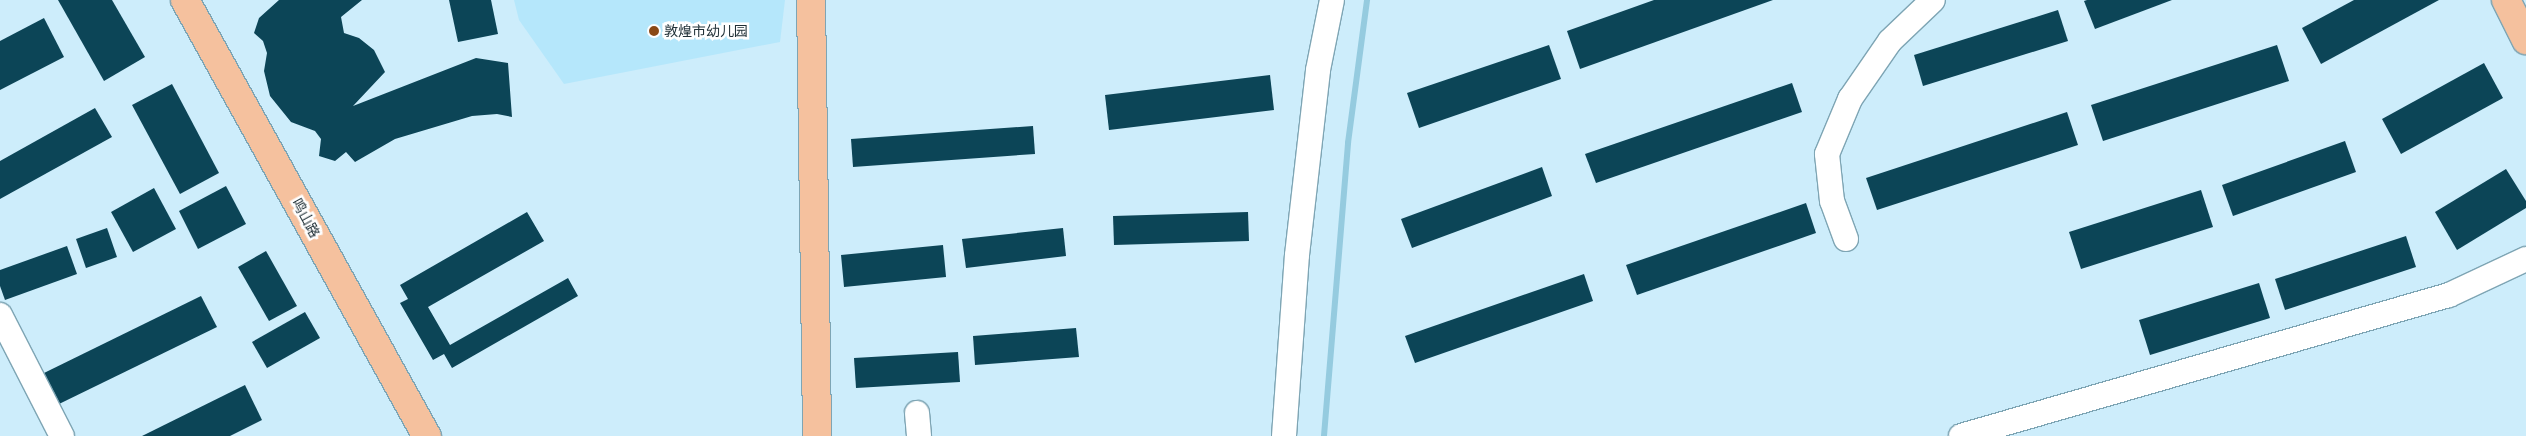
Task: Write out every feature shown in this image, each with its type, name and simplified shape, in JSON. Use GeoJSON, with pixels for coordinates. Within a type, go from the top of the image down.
{"type":"FeatureCollection","features":[{"type":"Feature","properties":{"kind":"main road","name":"鸣山路"},"geometry":{"type":"LineString","coordinates":[[185,0],[427,436]]}},
{"type":"Feature","properties":{"kind":"main road"},"geometry":{"type":"LineString","coordinates":[[811,0],[817,436]]}},
{"type":"Feature","properties":{"kind":"main road"},"geometry":{"type":"LineString","coordinates":[[2506,0],[2526,40]]}},
{"type":"Feature","properties":{"kind":"street"},"geometry":{"type":"LineString","coordinates":[[1284,436],[1297,255],[1318,70],[1332,0]]}},
{"type":"Feature","properties":{"kind":"street"},"geometry":{"type":"LineString","coordinates":[[1846,239],[1832,201],[1827,154],[1850,99],[1860,84],[1890,41],[1933,0]]}},
{"type":"Feature","properties":{"kind":"street"},"geometry":{"type":"LineString","coordinates":[[1961,436],[2448,295],[2526,259]]}},
{"type":"Feature","properties":{"kind":"street"},"geometry":{"type":"LineString","coordinates":[[0,315],[62,436]]}},
{"type":"Feature","properties":{"kind":"shaded area","name":"敦煌市幼儿园"},"geometry":{"type":"Polygon","coordinates":[[[514,0],[785,0],[780,42],[564,84],[519,20],[514,0]]]}},
{"type":"Feature","properties":{"kind":"building"},"geometry":{"type":"Polygon","coordinates":[[[58,0],[112,0],[145,57],[104,81],[58,0]]]}},
{"type":"Feature","properties":{"kind":"building"},"geometry":{"type":"Polygon","coordinates":[[[279,0],[362,0],[341,17],[344,33],[359,38],[374,50],[385,72],[353,106],[476,58],[508,63],[512,117],[497,114],[472,116],[395,139],[355,162],[346,152],[335,161],[319,156],[321,139],[315,131],[291,122],[270,96],[264,71],[267,53],[263,41],[254,33],[259,18],[279,0]]]}},
{"type":"Feature","properties":{"kind":"building"},"geometry":{"type":"Polygon","coordinates":[[[449,0],[491,0],[498,34],[458,42],[449,0]]]}},
{"type":"Feature","properties":{"kind":"building"},"geometry":{"type":"Polygon","coordinates":[[[1654,0],[1773,0],[1580,69],[1567,31],[1654,0]]]}},
{"type":"Feature","properties":{"kind":"building"},"geometry":{"type":"Polygon","coordinates":[[[2172,0],[2095,29],[2084,1],[2172,0]]]}},
{"type":"Feature","properties":{"kind":"building"},"geometry":{"type":"Polygon","coordinates":[[[2354,0],[2439,0],[2321,64],[2302,28],[2354,0]]]}},
{"type":"Feature","properties":{"kind":"building"},"geometry":{"type":"Polygon","coordinates":[[[2058,10],[2068,41],[1923,86],[1914,55],[2058,10]]]}},
{"type":"Feature","properties":{"kind":"building"},"geometry":{"type":"Polygon","coordinates":[[[44,18],[64,57],[0,90],[0,41],[44,18]]]}},
{"type":"Feature","properties":{"kind":"building"},"geometry":{"type":"Polygon","coordinates":[[[1549,45],[1561,79],[1419,128],[1407,93],[1549,45]]]}},
{"type":"Feature","properties":{"kind":"building"},"geometry":{"type":"Polygon","coordinates":[[[2277,45],[2289,81],[2103,141],[2091,105],[2277,45]]]}},
{"type":"Feature","properties":{"kind":"building"},"geometry":{"type":"Polygon","coordinates":[[[2484,63],[2503,98],[2401,154],[2382,119],[2484,63]]]}},
{"type":"Feature","properties":{"kind":"building"},"geometry":{"type":"Polygon","coordinates":[[[1270,75],[1274,110],[1109,130],[1105,95],[1270,75]]]}},
{"type":"Feature","properties":{"kind":"building"},"geometry":{"type":"Polygon","coordinates":[[[1792,83],[1802,112],[1596,183],[1585,154],[1792,83]]]}},
{"type":"Feature","properties":{"kind":"building"},"geometry":{"type":"Polygon","coordinates":[[[172,84],[219,173],[180,194],[132,105],[172,84]]]}},
{"type":"Feature","properties":{"kind":"building"},"geometry":{"type":"Polygon","coordinates":[[[95,108],[112,137],[0,199],[0,161],[95,108]]]}},
{"type":"Feature","properties":{"kind":"building"},"geometry":{"type":"Polygon","coordinates":[[[2067,112],[2078,145],[1877,210],[1866,178],[2067,112]]]}},
{"type":"Feature","properties":{"kind":"building"},"geometry":{"type":"Polygon","coordinates":[[[1033,126],[1035,154],[853,167],[851,139],[1033,126]]]}},
{"type":"Feature","properties":{"kind":"building"},"geometry":{"type":"Polygon","coordinates":[[[2345,141],[2356,172],[2233,216],[2222,185],[2345,141]]]}},
{"type":"Feature","properties":{"kind":"building"},"geometry":{"type":"Polygon","coordinates":[[[1542,167],[1552,196],[1412,248],[1401,219],[1542,167]]]}},
{"type":"Feature","properties":{"kind":"building"},"geometry":{"type":"Polygon","coordinates":[[[2506,169],[2526,201],[2526,208],[2457,250],[2435,212],[2506,169]]]}},
{"type":"Feature","properties":{"kind":"building"},"geometry":{"type":"Polygon","coordinates":[[[226,186],[246,224],[198,249],[179,211],[226,186]]]}},
{"type":"Feature","properties":{"kind":"building"},"geometry":{"type":"Polygon","coordinates":[[[154,188],[176,229],[133,252],[111,212],[154,188]]]}},
{"type":"Feature","properties":{"kind":"building"},"geometry":{"type":"Polygon","coordinates":[[[2201,190],[2213,227],[2081,269],[2069,232],[2201,190]]]}},
{"type":"Feature","properties":{"kind":"building"},"geometry":{"type":"Polygon","coordinates":[[[1806,203],[1816,233],[1637,295],[1626,265],[1806,203]]]}},
{"type":"Feature","properties":{"kind":"building"},"geometry":{"type":"Polygon","coordinates":[[[527,212],[544,241],[428,307],[450,345],[568,278],[578,296],[452,368],[444,354],[433,360],[400,303],[408,299],[400,285],[527,212]]]}},
{"type":"Feature","properties":{"kind":"building"},"geometry":{"type":"Polygon","coordinates":[[[1248,212],[1249,241],[1114,245],[1113,216],[1248,212]]]}},
{"type":"Feature","properties":{"kind":"building"},"geometry":{"type":"Polygon","coordinates":[[[107,228],[117,257],[86,268],[76,239],[107,228]]]}},
{"type":"Feature","properties":{"kind":"building"},"geometry":{"type":"Polygon","coordinates":[[[1063,228],[1066,256],[966,268],[962,239],[1063,228]]]}},
{"type":"Feature","properties":{"kind":"building"},"geometry":{"type":"Polygon","coordinates":[[[2406,236],[2416,267],[2285,310],[2275,279],[2406,236]]]}},
{"type":"Feature","properties":{"kind":"building"},"geometry":{"type":"Polygon","coordinates":[[[943,245],[946,277],[844,287],[841,255],[943,245]]]}},
{"type":"Feature","properties":{"kind":"building"},"geometry":{"type":"Polygon","coordinates":[[[67,246],[77,274],[5,300],[0,286],[0,270],[67,246]]]}},
{"type":"Feature","properties":{"kind":"building"},"geometry":{"type":"Polygon","coordinates":[[[266,251],[297,306],[269,321],[238,267],[266,251]]]}},
{"type":"Feature","properties":{"kind":"building"},"geometry":{"type":"Polygon","coordinates":[[[1584,274],[1593,301],[1415,363],[1405,336],[1584,274]]]}},
{"type":"Feature","properties":{"kind":"building"},"geometry":{"type":"Polygon","coordinates":[[[2259,283],[2270,318],[2150,355],[2139,320],[2259,283]]]}},
{"type":"Feature","properties":{"kind":"building"},"geometry":{"type":"Polygon","coordinates":[[[201,296],[217,327],[59,404],[44,373],[201,296]]]}},
{"type":"Feature","properties":{"kind":"building"},"geometry":{"type":"Polygon","coordinates":[[[305,312],[320,338],[267,368],[252,342],[305,312]]]}},
{"type":"Feature","properties":{"kind":"building"},"geometry":{"type":"Polygon","coordinates":[[[1076,328],[1079,357],[975,365],[973,336],[1076,328]]]}},
{"type":"Feature","properties":{"kind":"building"},"geometry":{"type":"Polygon","coordinates":[[[958,352],[960,382],[856,388],[854,358],[958,352]]]}},
{"type":"Feature","properties":{"kind":"building"},"geometry":{"type":"Polygon","coordinates":[[[245,385],[262,420],[230,436],[142,436],[245,385]]]}},
{"type":"Feature","properties":{"kind":"waterway"},"geometry":{"type":"LineString","coordinates":[[1324,436],[1348,143],[1367,0]]}},
{"type":"Feature","properties":{"kind":"place","name":"敦煌市幼儿园"},"geometry":{"type":"Point","coordinates":[654,31]}}]}
